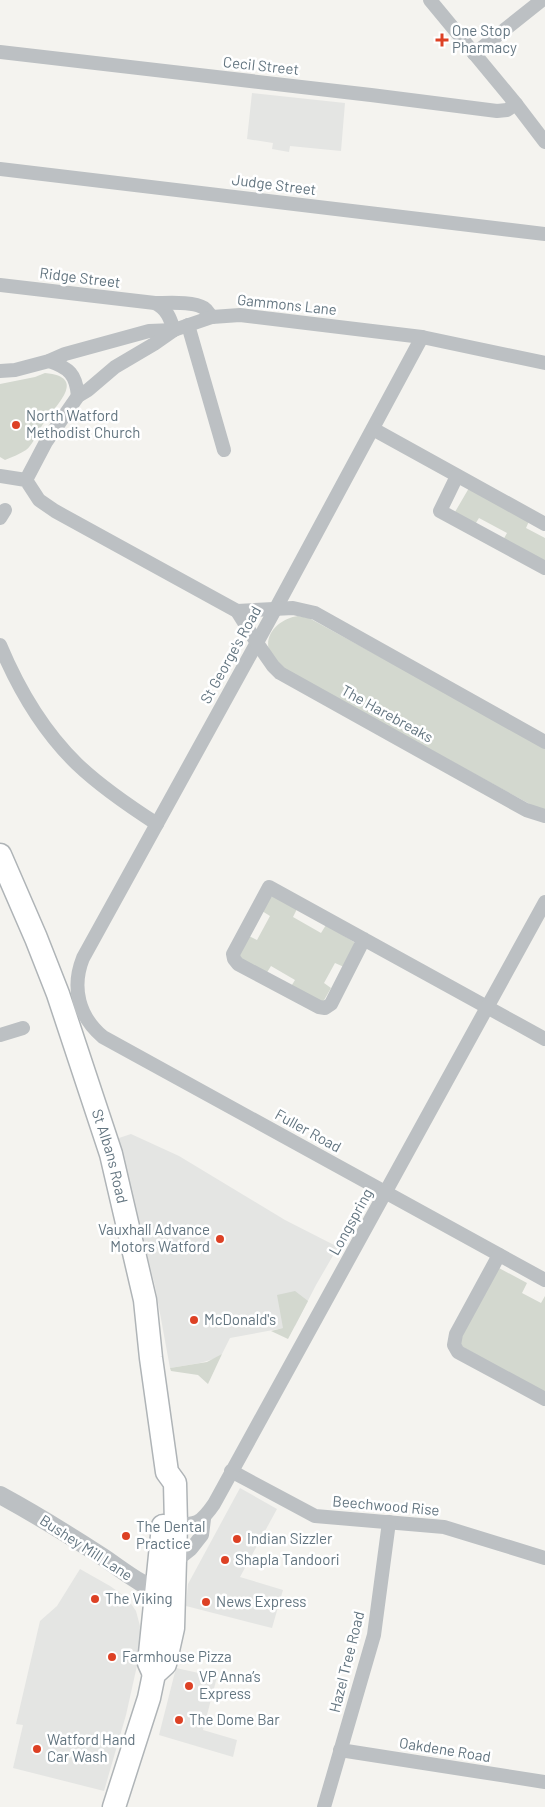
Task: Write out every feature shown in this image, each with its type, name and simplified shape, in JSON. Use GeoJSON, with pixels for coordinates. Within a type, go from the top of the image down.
{"type":"FeatureCollection","features":[{"type":"Feature","properties":{"kind":"main road","name":"St Albans Road"},"geometry":{"type":"LineString","coordinates":[[0,855],[55,986],[111,1154],[145,1300],[150,1358],[167,1472],[175,1484],[170,1525],[166,1592],[173,1628],[165,1664],[154,1674],[149,1698],[114,1807]]}},
{"type":"Feature","properties":{"kind":"main road","name":"St Albans Road"},"geometry":{"type":"LineString","coordinates":[[166,1592],[176,1561],[170,1525]]}},
{"type":"Feature","properties":{"kind":"street"},"geometry":{"type":"LineString","coordinates":[[430,0],[544,140]]}},
{"type":"Feature","properties":{"kind":"street"},"geometry":{"type":"LineString","coordinates":[[474,54],[542,0]]}},
{"type":"Feature","properties":{"kind":"street","name":"Cecil Street"},"geometry":{"type":"LineString","coordinates":[[0,52],[497,111],[507,110],[516,104]]}},
{"type":"Feature","properties":{"kind":"street","name":"Judge Street"},"geometry":{"type":"LineString","coordinates":[[0,169],[545,234]]}},
{"type":"Feature","properties":{"kind":"street","name":"Ridge Street"},"geometry":{"type":"LineString","coordinates":[[0,285],[156,304],[182,303],[205,308],[212,318]]}},
{"type":"Feature","properties":{"kind":"street"},"geometry":{"type":"LineString","coordinates":[[156,304],[166,310],[181,327],[224,450]]}},
{"type":"Feature","properties":{"kind":"street","name":"Gammons Lane"},"geometry":{"type":"LineString","coordinates":[[0,371],[15,370],[49,361],[65,354],[148,331],[181,327],[212,318],[240,315],[270,317],[422,337],[545,363]]}},
{"type":"Feature","properties":{"kind":"street"},"geometry":{"type":"LineString","coordinates":[[0,476],[26,480],[46,442],[78,396],[115,367],[181,327]]}},
{"type":"Feature","properties":{"kind":"street","name":"St George's Road"},"geometry":{"type":"LineString","coordinates":[[76,990],[83,958],[276,608],[422,337]]}},
{"type":"Feature","properties":{"kind":"street"},"geometry":{"type":"LineString","coordinates":[[49,361],[71,372],[76,383],[78,396]]}},
{"type":"Feature","properties":{"kind":"street"},"geometry":{"type":"LineString","coordinates":[[373,429],[545,524]]}},
{"type":"Feature","properties":{"kind":"street"},"geometry":{"type":"LineString","coordinates":[[457,476],[440,511],[545,568]]}},
{"type":"Feature","properties":{"kind":"street","name":"The Harebreaks"},"geometry":{"type":"LineString","coordinates":[[26,480],[40,500],[55,511],[237,611],[273,666],[280,673],[526,810],[545,816]]}},
{"type":"Feature","properties":{"kind":"street"},"geometry":{"type":"LineString","coordinates":[[237,611],[294,608],[315,613],[545,742]]}},
{"type":"Feature","properties":{"kind":"street"},"geometry":{"type":"LineString","coordinates":[[0,645],[6,677],[59,745],[77,764],[126,804],[157,824]]}},
{"type":"Feature","properties":{"kind":"street"},"geometry":{"type":"LineString","coordinates":[[364,939],[331,1004],[325,1008],[318,1007],[238,964],[233,954],[269,887],[545,1038]]}},
{"type":"Feature","properties":{"kind":"street","name":"Longspring"},"geometry":{"type":"LineString","coordinates":[[176,1561],[191,1549],[202,1535],[204,1519],[545,902]]}},
{"type":"Feature","properties":{"kind":"street","name":"Fuller Road"},"geometry":{"type":"LineString","coordinates":[[76,990],[85,1016],[103,1037],[545,1280]]}},
{"type":"Feature","properties":{"kind":"street"},"geometry":{"type":"LineString","coordinates":[[0,1035],[23,1028]]}},
{"type":"Feature","properties":{"kind":"street"},"geometry":{"type":"LineString","coordinates":[[499,1255],[456,1334],[454,1345],[458,1352],[545,1399]]}},
{"type":"Feature","properties":{"kind":"street","name":"Beechwood Rise"},"geometry":{"type":"LineString","coordinates":[[231,1471],[315,1516],[444,1528],[463,1532],[545,1558]]}},
{"type":"Feature","properties":{"kind":"street","name":"Bushey Mill Lane"},"geometry":{"type":"LineString","coordinates":[[2,1501],[105,1558],[135,1580],[166,1592]]}},
{"type":"Feature","properties":{"kind":"street"},"geometry":{"type":"LineString","coordinates":[[170,1525],[196,1523],[204,1519]]}},
{"type":"Feature","properties":{"kind":"street","name":"Hazel Tree Road"},"geometry":{"type":"LineString","coordinates":[[324,1807],[374,1635],[389,1522]]}},
{"type":"Feature","properties":{"kind":"street","name":"Oakdene Road"},"geometry":{"type":"LineString","coordinates":[[340,1750],[545,1782]]}},
{"type":"Feature","properties":{"kind":"shaded area"},"geometry":{"type":"Polygon","coordinates":[[[252,93],[345,103],[341,151],[290,146],[289,152],[272,149],[273,143],[247,139],[252,93]]]}},
{"type":"Feature","properties":{"kind":"shaded area"},"geometry":{"type":"Polygon","coordinates":[[[45,373],[65,380],[67,386],[65,393],[29,448],[5,460],[0,457],[0,384],[35,377],[45,373]]]}},
{"type":"Feature","properties":{"kind":"shaded area"},"geometry":{"type":"Polygon","coordinates":[[[469,488],[530,519],[526,528],[545,538],[545,565],[502,542],[507,533],[479,518],[474,526],[455,512],[469,488]]]}},
{"type":"Feature","properties":{"kind":"shaded area"},"geometry":{"type":"Polygon","coordinates":[[[298,616],[309,618],[545,747],[545,810],[537,808],[283,669],[270,653],[269,639],[275,628],[285,620],[298,616]]]}},
{"type":"Feature","properties":{"kind":"shaded area"},"geometry":{"type":"Polygon","coordinates":[[[275,896],[297,909],[293,917],[321,933],[326,925],[354,942],[356,947],[344,967],[335,963],[324,983],[331,988],[323,1002],[290,988],[295,980],[271,966],[266,974],[240,960],[239,953],[249,936],[257,940],[270,916],[262,911],[270,897],[275,896]]]}},
{"type":"Feature","properties":{"kind":"shaded area"},"geometry":{"type":"Polygon","coordinates":[[[131,1134],[179,1156],[285,1220],[338,1247],[295,1326],[230,1338],[222,1354],[217,1358],[170,1368],[155,1286],[116,1139],[131,1134]]]}},
{"type":"Feature","properties":{"kind":"shaded area"},"geometry":{"type":"Polygon","coordinates":[[[497,1267],[527,1283],[522,1293],[541,1303],[545,1296],[545,1395],[458,1344],[497,1267]]]}},
{"type":"Feature","properties":{"kind":"shaded area"},"geometry":{"type":"Polygon","coordinates":[[[295,1291],[308,1301],[288,1339],[271,1331],[283,1328],[277,1295],[295,1291]]]}},
{"type":"Feature","properties":{"kind":"shaded area"},"geometry":{"type":"Polygon","coordinates":[[[222,1354],[208,1384],[198,1375],[171,1371],[170,1368],[207,1362],[222,1354]]]}},
{"type":"Feature","properties":{"kind":"shaded area"},"geometry":{"type":"Polygon","coordinates":[[[240,1488],[277,1509],[240,1577],[283,1590],[272,1628],[186,1606],[188,1584],[240,1488]]]}},
{"type":"Feature","properties":{"kind":"shaded area"},"geometry":{"type":"Polygon","coordinates":[[[80,1569],[127,1598],[136,1611],[142,1643],[126,1715],[104,1791],[13,1768],[23,1725],[16,1724],[40,1621],[57,1606],[80,1569]]]}},
{"type":"Feature","properties":{"kind":"shaded area"},"geometry":{"type":"Polygon","coordinates":[[[176,1668],[217,1677],[203,1730],[237,1740],[233,1757],[159,1735],[176,1668]]]}},
{"type":"Feature","properties":{"kind":"place","name":"One Stop Pharmacy"},"geometry":{"type":"Point","coordinates":[442,40]}},
{"type":"Feature","properties":{"kind":"place","name":"North Watford Methodist Church"},"geometry":{"type":"Point","coordinates":[16,425]}},
{"type":"Feature","properties":{"kind":"place","name":"Vauxhall Advance Motors Watford"},"geometry":{"type":"Point","coordinates":[220,1239]}},
{"type":"Feature","properties":{"kind":"place","name":"McDonald's"},"geometry":{"type":"Point","coordinates":[194,1320]}},
{"type":"Feature","properties":{"kind":"place","name":"The Dental Practice"},"geometry":{"type":"Point","coordinates":[126,1536]}},
{"type":"Feature","properties":{"kind":"place","name":"Indian Sizzler"},"geometry":{"type":"Point","coordinates":[237,1539]}},
{"type":"Feature","properties":{"kind":"place","name":"Shapla Tandoori"},"geometry":{"type":"Point","coordinates":[225,1560]}},
{"type":"Feature","properties":{"kind":"place","name":"The Viking"},"geometry":{"type":"Point","coordinates":[95,1599]}},
{"type":"Feature","properties":{"kind":"place","name":"News Express"},"geometry":{"type":"Point","coordinates":[206,1602]}},
{"type":"Feature","properties":{"kind":"place","name":"Farmhouse Pizza"},"geometry":{"type":"Point","coordinates":[112,1657]}},
{"type":"Feature","properties":{"kind":"place","name":"VP Anna’s Express"},"geometry":{"type":"Point","coordinates":[189,1686]}},
{"type":"Feature","properties":{"kind":"place","name":"The Dome Bar"},"geometry":{"type":"Point","coordinates":[179,1720]}},
{"type":"Feature","properties":{"kind":"place","name":"Watford Hand Car Wash"},"geometry":{"type":"Point","coordinates":[37,1749]}}]}
